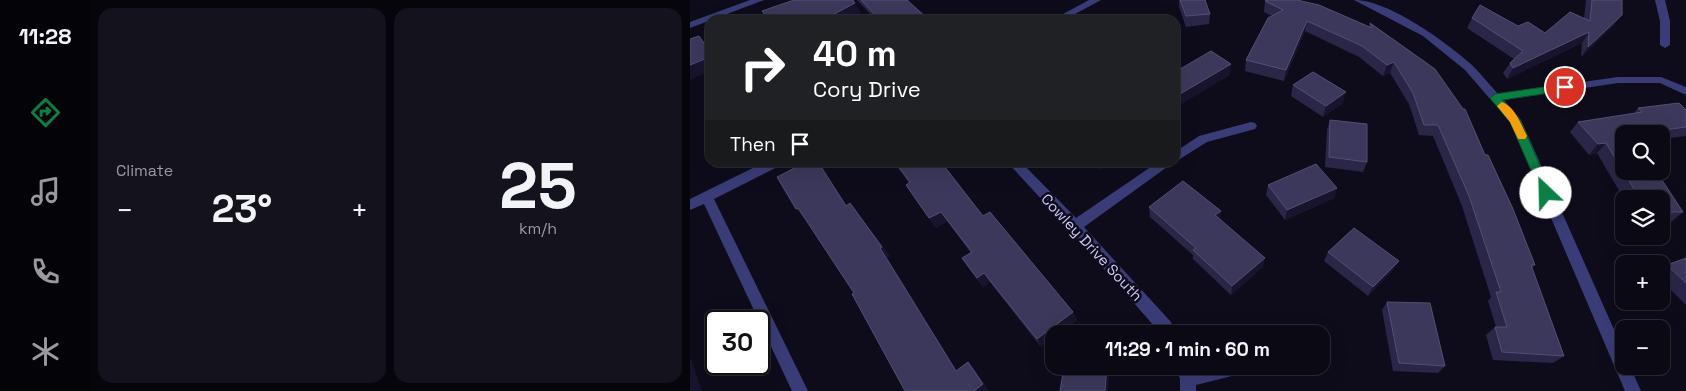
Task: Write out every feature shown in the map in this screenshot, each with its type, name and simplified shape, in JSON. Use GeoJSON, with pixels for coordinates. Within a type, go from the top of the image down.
{"type":"FeatureCollection","features":[{"type":"Feature","properties":{"kind":"street"},"geometry":{"type":"LineString","coordinates":[[718,15],[759,0]]}},
{"type":"Feature","properties":{"kind":"street"},"geometry":{"type":"LineString","coordinates":[[1067,15],[1096,0]]}},
{"type":"Feature","properties":{"kind":"street"},"geometry":{"type":"LineString","coordinates":[[1359,0],[1384,10],[1426,34],[1469,68],[1514,120],[1633,391]]}},
{"type":"Feature","properties":{"kind":"street"},"geometry":{"type":"LineString","coordinates":[[1660,0],[1666,21],[1665,45]]}},
{"type":"Feature","properties":{"kind":"street"},"geometry":{"type":"LineString","coordinates":[[690,25],[705,20]]}},
{"type":"Feature","properties":{"kind":"street"},"geometry":{"type":"LineString","coordinates":[[1495,98],[1618,80],[1661,80],[1686,91]]}},
{"type":"Feature","properties":{"kind":"street"},"geometry":{"type":"LineString","coordinates":[[1180,155],[1203,139],[1251,126]]}},
{"type":"Feature","properties":{"kind":"street"},"geometry":{"type":"LineString","coordinates":[[690,205],[767,167]]}},
{"type":"Feature","properties":{"kind":"street","name":"Cowley Drive South"},"geometry":{"type":"LineString","coordinates":[[1017,167],[1075,226],[1164,325]]}},
{"type":"Feature","properties":{"kind":"street"},"geometry":{"type":"LineString","coordinates":[[1075,226],[1161,167]]}},
{"type":"Feature","properties":{"kind":"street"},"geometry":{"type":"LineString","coordinates":[[707,197],[800,391]]}},
{"type":"Feature","properties":{"kind":"street"},"geometry":{"type":"LineString","coordinates":[[1186,379],[1203,375]]}},
{"type":"Feature","properties":{"kind":"building"},"geometry":{"type":"Polygon","coordinates":[[[794,0],[853,0],[855,3],[832,15],[765,15],[762,11],[794,0]]]}},
{"type":"Feature","properties":{"kind":"building"},"geometry":{"type":"Polygon","coordinates":[[[861,0],[907,0],[924,15],[875,15],[861,0]]]}},
{"type":"Feature","properties":{"kind":"building"},"geometry":{"type":"Polygon","coordinates":[[[1180,0],[1205,0],[1210,14],[1186,16],[1180,0]]]}},
{"type":"Feature","properties":{"kind":"building"},"geometry":{"type":"Polygon","coordinates":[[[1266,0],[1297,0],[1319,5],[1372,28],[1370,23],[1435,69],[1463,109],[1465,109],[1485,155],[1488,155],[1513,209],[1535,265],[1531,265],[1564,356],[1502,352],[1495,327],[1507,327],[1496,292],[1501,292],[1469,196],[1438,125],[1424,125],[1413,93],[1394,62],[1387,65],[1362,46],[1307,21],[1286,70],[1246,60],[1268,18],[1283,10],[1266,0]]]}},
{"type":"Feature","properties":{"kind":"building"},"geometry":{"type":"Polygon","coordinates":[[[1592,0],[1622,0],[1622,15],[1588,47],[1589,32],[1513,68],[1510,63],[1523,51],[1472,18],[1480,5],[1518,26],[1528,22],[1545,33],[1570,12],[1590,21],[1592,0]]]}},
{"type":"Feature","properties":{"kind":"building"},"geometry":{"type":"Polygon","coordinates":[[[699,36],[705,45],[705,59],[690,65],[690,39],[699,36]]]}},
{"type":"Feature","properties":{"kind":"building"},"geometry":{"type":"Polygon","coordinates":[[[1211,51],[1231,64],[1180,94],[1180,69],[1211,51]]]}},
{"type":"Feature","properties":{"kind":"building"},"geometry":{"type":"Polygon","coordinates":[[[1313,72],[1346,92],[1326,106],[1293,85],[1313,72]]]}},
{"type":"Feature","properties":{"kind":"building"},"geometry":{"type":"Polygon","coordinates":[[[1679,103],[1686,110],[1686,127],[1670,129],[1670,125],[1615,125],[1615,158],[1606,143],[1598,144],[1578,122],[1642,112],[1638,108],[1679,103]]]}},
{"type":"Feature","properties":{"kind":"building"},"geometry":{"type":"Polygon","coordinates":[[[1330,120],[1367,124],[1367,162],[1329,157],[1330,120]]]}},
{"type":"Feature","properties":{"kind":"building"},"geometry":{"type":"Polygon","coordinates":[[[1316,164],[1337,188],[1287,210],[1268,185],[1316,164]]]}},
{"type":"Feature","properties":{"kind":"building"},"geometry":{"type":"Polygon","coordinates":[[[796,167],[821,167],[846,206],[850,203],[882,247],[880,248],[956,371],[968,362],[983,384],[974,391],[905,391],[852,294],[854,293],[798,208],[796,209],[777,177],[796,167]]]}},
{"type":"Feature","properties":{"kind":"building"},"geometry":{"type":"Polygon","coordinates":[[[899,167],[945,167],[983,216],[990,212],[1073,312],[1056,325],[1045,325],[1045,333],[1037,339],[984,273],[977,278],[962,258],[972,252],[941,212],[929,218],[906,185],[910,182],[899,167]]]}},
{"type":"Feature","properties":{"kind":"building"},"geometry":{"type":"Polygon","coordinates":[[[1628,180],[1662,180],[1669,190],[1635,190],[1628,180]]]}},
{"type":"Feature","properties":{"kind":"building"},"geometry":{"type":"Polygon","coordinates":[[[1183,181],[1221,211],[1215,215],[1265,258],[1232,286],[1193,250],[1196,248],[1149,207],[1183,181]]]}},
{"type":"Feature","properties":{"kind":"building"},"geometry":{"type":"Polygon","coordinates":[[[1670,192],[1683,212],[1670,212],[1670,192]]]}},
{"type":"Feature","properties":{"kind":"building"},"geometry":{"type":"Polygon","coordinates":[[[1354,228],[1399,261],[1373,287],[1328,252],[1354,228]]]}},
{"type":"Feature","properties":{"kind":"building"},"geometry":{"type":"Polygon","coordinates":[[[1686,258],[1686,283],[1670,268],[1670,264],[1686,258]]]}},
{"type":"Feature","properties":{"kind":"building"},"geometry":{"type":"Polygon","coordinates":[[[1387,302],[1430,303],[1445,366],[1399,363],[1387,302]]]}},
{"type":"Feature","properties":{"kind":"building"},"geometry":{"type":"Polygon","coordinates":[[[1063,375],[1106,375],[1105,391],[1060,391],[1063,375]]]}},
{"type":"Feature","properties":{"kind":"slow traffic"},"geometry":{"type":"LineString","coordinates":[[1502,106],[1514,120],[1521,136]]}},
{"type":"Feature","properties":{"kind":"route"},"geometry":{"type":"LineString","coordinates":[[1546,193],[1514,120],[1495,98],[1565,87]]}}]}
